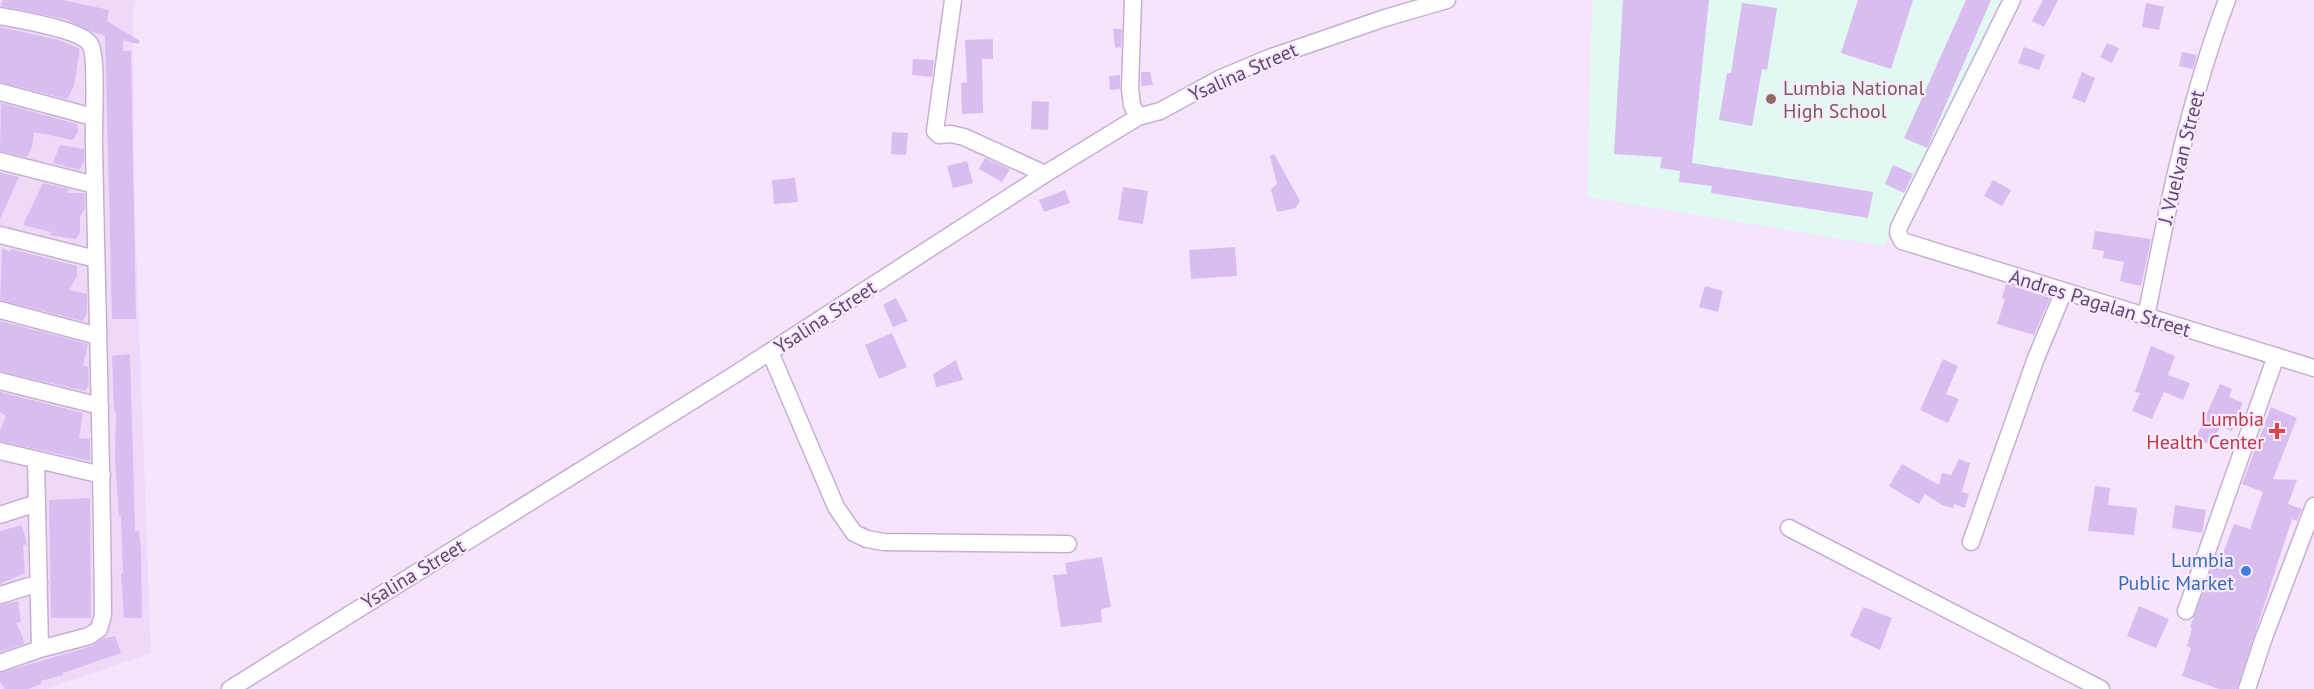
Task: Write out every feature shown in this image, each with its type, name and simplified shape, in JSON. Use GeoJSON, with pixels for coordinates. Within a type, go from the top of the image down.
{"type":"FeatureCollection","features":[{"type":"Feature","properties":{"kind":"street"},"geometry":{"type":"LineString","coordinates":[[953,0],[935,130],[939,135],[951,134],[964,137],[1045,174]]}},
{"type":"Feature","properties":{"kind":"street"},"geometry":{"type":"LineString","coordinates":[[1133,0],[1130,88],[1132,105],[1138,117]]}},
{"type":"Feature","properties":{"kind":"street","name":"Ysalina Street"},"geometry":{"type":"LineString","coordinates":[[230,689],[770,352],[1045,174],[1138,117],[1160,111],[1219,79],[1269,58],[1385,18],[1447,0]]}},
{"type":"Feature","properties":{"kind":"street","name":"Andres Pagalan Street"},"geometry":{"type":"LineString","coordinates":[[2012,0],[1899,227],[1898,233],[1902,241],[2314,368]]}},
{"type":"Feature","properties":{"kind":"street","name":"J. Vuelvan Street"},"geometry":{"type":"LineString","coordinates":[[2146,317],[2188,120],[2210,44],[2227,0]]}},
{"type":"Feature","properties":{"kind":"street"},"geometry":{"type":"LineString","coordinates":[[0,16],[74,33],[87,40],[93,52],[94,185],[102,475],[102,615],[99,629],[89,636],[0,663]]}},
{"type":"Feature","properties":{"kind":"street"},"geometry":{"type":"LineString","coordinates":[[0,92],[93,117]]}},
{"type":"Feature","properties":{"kind":"street"},"geometry":{"type":"LineString","coordinates":[[0,161],[94,185]]}},
{"type":"Feature","properties":{"kind":"street"},"geometry":{"type":"LineString","coordinates":[[0,235],[96,259]]}},
{"type":"Feature","properties":{"kind":"street"},"geometry":{"type":"LineString","coordinates":[[1971,543],[2036,358],[2064,291]]}},
{"type":"Feature","properties":{"kind":"street"},"geometry":{"type":"LineString","coordinates":[[0,310],[98,336]]}},
{"type":"Feature","properties":{"kind":"street"},"geometry":{"type":"LineString","coordinates":[[770,352],[836,507],[854,533],[867,539],[884,542],[1068,544]]}},
{"type":"Feature","properties":{"kind":"street"},"geometry":{"type":"LineString","coordinates":[[2186,611],[2276,356]]}},
{"type":"Feature","properties":{"kind":"street"},"geometry":{"type":"LineString","coordinates":[[0,381],[100,406]]}},
{"type":"Feature","properties":{"kind":"street"},"geometry":{"type":"LineString","coordinates":[[0,451],[102,475]]}},
{"type":"Feature","properties":{"kind":"street"},"geometry":{"type":"LineString","coordinates":[[36,460],[40,649]]}},
{"type":"Feature","properties":{"kind":"street"},"geometry":{"type":"LineString","coordinates":[[0,515],[37,503]]}},
{"type":"Feature","properties":{"kind":"street"},"geometry":{"type":"LineString","coordinates":[[2247,689],[2263,640],[2314,506]]}},
{"type":"Feature","properties":{"kind":"street"},"geometry":{"type":"LineString","coordinates":[[1789,528],[2101,689]]}},
{"type":"Feature","properties":{"kind":"street"},"geometry":{"type":"LineString","coordinates":[[0,595],[39,583]]}},
{"type":"Feature","properties":{"kind":"shaded area"},"geometry":{"type":"Polygon","coordinates":[[[0,0],[136,0],[133,12],[134,189],[151,653],[46,689],[0,689],[0,0]]]}},
{"type":"Feature","properties":{"kind":"shaded area","name":"Lumbia National High School"},"geometry":{"type":"Polygon","coordinates":[[[1592,0],[2000,0],[1884,246],[1587,197],[1592,0]]]}},
{"type":"Feature","properties":{"kind":"building"},"geometry":{"type":"Polygon","coordinates":[[[3,0],[63,0],[109,10],[107,21],[140,41],[138,44],[123,40],[123,51],[131,51],[136,319],[112,319],[105,35],[92,32],[65,19],[0,6],[3,0]]]}},
{"type":"Feature","properties":{"kind":"building"},"geometry":{"type":"Polygon","coordinates":[[[1623,0],[1709,0],[1692,163],[1873,192],[1868,218],[1711,193],[1712,186],[1679,182],[1680,171],[1660,168],[1662,157],[1614,154],[1623,0]]]}},
{"type":"Feature","properties":{"kind":"building"},"geometry":{"type":"Polygon","coordinates":[[[1858,0],[1913,0],[1891,69],[1841,53],[1858,0]]]}},
{"type":"Feature","properties":{"kind":"building"},"geometry":{"type":"Polygon","coordinates":[[[1966,0],[1991,0],[1927,148],[1904,138],[1966,0]]]}},
{"type":"Feature","properties":{"kind":"building"},"geometry":{"type":"Polygon","coordinates":[[[2043,0],[2058,0],[2044,27],[2032,21],[2043,0]]]}},
{"type":"Feature","properties":{"kind":"building"},"geometry":{"type":"Polygon","coordinates":[[[1742,3],[1777,8],[1767,70],[1762,69],[1752,126],[1719,120],[1727,73],[1731,73],[1742,3]]]}},
{"type":"Feature","properties":{"kind":"building"},"geometry":{"type":"Polygon","coordinates":[[[2146,3],[2164,7],[2159,30],[2142,27],[2146,3]]]}},
{"type":"Feature","properties":{"kind":"building"},"geometry":{"type":"Polygon","coordinates":[[[0,27],[59,40],[80,49],[74,86],[67,99],[0,82],[0,27]]]}},
{"type":"Feature","properties":{"kind":"building"},"geometry":{"type":"Polygon","coordinates":[[[1113,29],[1122,29],[1121,47],[1115,48],[1113,29]]]}},
{"type":"Feature","properties":{"kind":"building"},"geometry":{"type":"Polygon","coordinates":[[[993,39],[993,59],[982,59],[983,113],[962,114],[961,83],[967,82],[965,40],[993,39]]]}},
{"type":"Feature","properties":{"kind":"building"},"geometry":{"type":"Polygon","coordinates":[[[2107,43],[2119,48],[2112,63],[2100,57],[2107,43]]]}},
{"type":"Feature","properties":{"kind":"building"},"geometry":{"type":"Polygon","coordinates":[[[2024,47],[2045,55],[2039,70],[2018,63],[2024,47]]]}},
{"type":"Feature","properties":{"kind":"building"},"geometry":{"type":"Polygon","coordinates":[[[2182,52],[2197,55],[2193,69],[2179,66],[2182,52]]]}},
{"type":"Feature","properties":{"kind":"building"},"geometry":{"type":"Polygon","coordinates":[[[913,59],[934,60],[932,77],[912,75],[913,59]]]}},
{"type":"Feature","properties":{"kind":"building"},"geometry":{"type":"Polygon","coordinates":[[[1141,72],[1150,72],[1153,85],[1141,86],[1141,72]]]}},
{"type":"Feature","properties":{"kind":"building"},"geometry":{"type":"Polygon","coordinates":[[[2082,72],[2095,78],[2085,103],[2072,98],[2082,72]]]}},
{"type":"Feature","properties":{"kind":"building"},"geometry":{"type":"Polygon","coordinates":[[[1120,75],[1120,89],[1110,90],[1109,76],[1120,75]]]}},
{"type":"Feature","properties":{"kind":"building"},"geometry":{"type":"Polygon","coordinates":[[[1032,101],[1049,102],[1048,130],[1031,129],[1032,101]]]}},
{"type":"Feature","properties":{"kind":"building"},"geometry":{"type":"Polygon","coordinates":[[[1,103],[77,124],[78,132],[73,140],[34,132],[32,147],[27,157],[0,151],[1,103]]]}},
{"type":"Feature","properties":{"kind":"building"},"geometry":{"type":"Polygon","coordinates":[[[892,132],[908,133],[906,155],[891,154],[892,132]]]}},
{"type":"Feature","properties":{"kind":"building"},"geometry":{"type":"Polygon","coordinates":[[[60,145],[84,149],[84,161],[79,170],[53,163],[60,145]]]}},
{"type":"Feature","properties":{"kind":"building"},"geometry":{"type":"Polygon","coordinates":[[[1274,154],[1300,201],[1296,208],[1277,212],[1271,189],[1277,184],[1270,156],[1274,154]]]}},
{"type":"Feature","properties":{"kind":"building"},"geometry":{"type":"Polygon","coordinates":[[[985,158],[1010,169],[1002,182],[979,169],[985,158]]]}},
{"type":"Feature","properties":{"kind":"building"},"geometry":{"type":"Polygon","coordinates":[[[967,161],[973,183],[953,188],[947,166],[967,161]]]}},
{"type":"Feature","properties":{"kind":"building"},"geometry":{"type":"Polygon","coordinates":[[[1893,165],[1913,174],[1904,193],[1885,184],[1893,165]]]}},
{"type":"Feature","properties":{"kind":"building"},"geometry":{"type":"Polygon","coordinates":[[[0,172],[19,177],[0,219],[0,172]]]}},
{"type":"Feature","properties":{"kind":"building"},"geometry":{"type":"Polygon","coordinates":[[[795,178],[798,202],[774,204],[772,180],[795,178]]]}},
{"type":"Feature","properties":{"kind":"building"},"geometry":{"type":"Polygon","coordinates":[[[1993,180],[2011,190],[2002,206],[1984,196],[1993,180]]]}},
{"type":"Feature","properties":{"kind":"building"},"geometry":{"type":"Polygon","coordinates":[[[43,183],[69,189],[67,193],[84,193],[85,208],[80,217],[80,232],[76,239],[49,235],[51,232],[23,225],[43,183]]]}},
{"type":"Feature","properties":{"kind":"building"},"geometry":{"type":"Polygon","coordinates":[[[1123,187],[1148,191],[1143,224],[1118,220],[1123,187]]]}},
{"type":"Feature","properties":{"kind":"building"},"geometry":{"type":"Polygon","coordinates":[[[1065,190],[1070,203],[1044,212],[1039,200],[1065,190]]]}},
{"type":"Feature","properties":{"kind":"building"},"geometry":{"type":"Polygon","coordinates":[[[2095,231],[2151,239],[2141,286],[2120,281],[2124,262],[2103,258],[2104,251],[2092,249],[2095,231]]]}},
{"type":"Feature","properties":{"kind":"building"},"geometry":{"type":"Polygon","coordinates":[[[1235,247],[1237,276],[1191,279],[1189,250],[1235,247]]]}},
{"type":"Feature","properties":{"kind":"building"},"geometry":{"type":"Polygon","coordinates":[[[2,248],[10,252],[11,249],[77,266],[77,276],[69,290],[87,294],[87,313],[83,321],[0,300],[2,248]]]}},
{"type":"Feature","properties":{"kind":"building"},"geometry":{"type":"Polygon","coordinates":[[[2006,284],[2050,298],[2034,335],[1997,324],[2005,299],[2002,298],[2006,284]]]}},
{"type":"Feature","properties":{"kind":"building"},"geometry":{"type":"Polygon","coordinates":[[[1705,286],[1723,291],[1718,312],[1699,307],[1705,286]]]}},
{"type":"Feature","properties":{"kind":"building"},"geometry":{"type":"Polygon","coordinates":[[[896,298],[908,321],[893,327],[883,305],[896,298]]]}},
{"type":"Feature","properties":{"kind":"building"},"geometry":{"type":"Polygon","coordinates":[[[0,321],[88,344],[83,366],[88,367],[89,385],[85,391],[0,371],[0,321]]]}},
{"type":"Feature","properties":{"kind":"building"},"geometry":{"type":"Polygon","coordinates":[[[892,333],[907,367],[879,379],[865,345],[892,333]]]}},
{"type":"Feature","properties":{"kind":"building"},"geometry":{"type":"Polygon","coordinates":[[[2151,346],[2175,356],[2168,375],[2190,383],[2183,400],[2164,392],[2152,419],[2132,411],[2140,393],[2135,392],[2151,346]]]}},
{"type":"Feature","properties":{"kind":"building"},"geometry":{"type":"Polygon","coordinates":[[[130,354],[135,531],[139,531],[141,550],[142,618],[124,618],[121,516],[119,516],[115,460],[116,413],[115,409],[114,413],[112,356],[130,354]]]}},
{"type":"Feature","properties":{"kind":"building"},"geometry":{"type":"Polygon","coordinates":[[[1943,359],[1958,366],[1946,394],[1959,399],[1948,423],[1920,410],[1943,359]]]}},
{"type":"Feature","properties":{"kind":"building"},"geometry":{"type":"Polygon","coordinates":[[[956,360],[963,380],[936,387],[933,374],[956,360]]]}},
{"type":"Feature","properties":{"kind":"building"},"geometry":{"type":"Polygon","coordinates":[[[2220,384],[2232,389],[2229,397],[2243,403],[2232,431],[2221,426],[2210,445],[2196,438],[2220,384]]]}},
{"type":"Feature","properties":{"kind":"building"},"geometry":{"type":"Polygon","coordinates":[[[0,392],[83,413],[79,438],[90,439],[90,461],[0,441],[0,430],[6,416],[0,412],[0,392]]]}},
{"type":"Feature","properties":{"kind":"building"},"geometry":{"type":"Polygon","coordinates":[[[2271,407],[2297,418],[2273,479],[2297,480],[2288,504],[2302,509],[2297,521],[2292,519],[2237,689],[2219,689],[2182,676],[2191,648],[2187,646],[2192,628],[2190,627],[2217,554],[2222,556],[2234,524],[2250,529],[2263,492],[2242,484],[2271,407]]]}},
{"type":"Feature","properties":{"kind":"building"},"geometry":{"type":"Polygon","coordinates":[[[1959,459],[1970,463],[1962,492],[1969,494],[1965,508],[1954,504],[1953,508],[1942,505],[1925,494],[1919,504],[1889,486],[1902,464],[1939,485],[1942,473],[1951,475],[1959,459]]]}},
{"type":"Feature","properties":{"kind":"building"},"geometry":{"type":"Polygon","coordinates":[[[2095,486],[2110,488],[2108,505],[2137,508],[2134,535],[2088,531],[2095,486]]]}},
{"type":"Feature","properties":{"kind":"building"},"geometry":{"type":"Polygon","coordinates":[[[90,498],[91,618],[51,618],[49,500],[90,498]]]}},
{"type":"Feature","properties":{"kind":"building"},"geometry":{"type":"Polygon","coordinates":[[[2175,505],[2206,510],[2202,533],[2172,528],[2175,505]]]}},
{"type":"Feature","properties":{"kind":"building"},"geometry":{"type":"Polygon","coordinates":[[[22,525],[27,544],[23,546],[25,573],[0,584],[0,531],[22,525]]]}},
{"type":"Feature","properties":{"kind":"building"},"geometry":{"type":"Polygon","coordinates":[[[1102,557],[1111,607],[1101,609],[1102,622],[1061,627],[1053,575],[1067,574],[1065,563],[1102,557]]]}},
{"type":"Feature","properties":{"kind":"building"},"geometry":{"type":"Polygon","coordinates":[[[18,601],[21,622],[16,623],[24,644],[0,652],[0,605],[18,601]]]}},
{"type":"Feature","properties":{"kind":"building"},"geometry":{"type":"Polygon","coordinates":[[[2139,606],[2169,619],[2156,648],[2127,636],[2139,606]]]}},
{"type":"Feature","properties":{"kind":"building"},"geometry":{"type":"Polygon","coordinates":[[[1863,607],[1892,618],[1880,650],[1850,636],[1863,607]]]}},
{"type":"Feature","properties":{"kind":"building"},"geometry":{"type":"Polygon","coordinates":[[[115,636],[121,653],[41,681],[41,684],[28,689],[5,689],[0,682],[0,673],[92,646],[104,638],[115,636]]]}},
{"type":"Feature","properties":{"kind":"place","name":"Lumbia National High School"},"geometry":{"type":"Point","coordinates":[1771,99]}},
{"type":"Feature","properties":{"kind":"place","name":"Lumbia Health Center"},"geometry":{"type":"Point","coordinates":[2277,431]}},
{"type":"Feature","properties":{"kind":"place","name":"Lumbia Public Market"},"geometry":{"type":"Point","coordinates":[2246,571]}}]}
